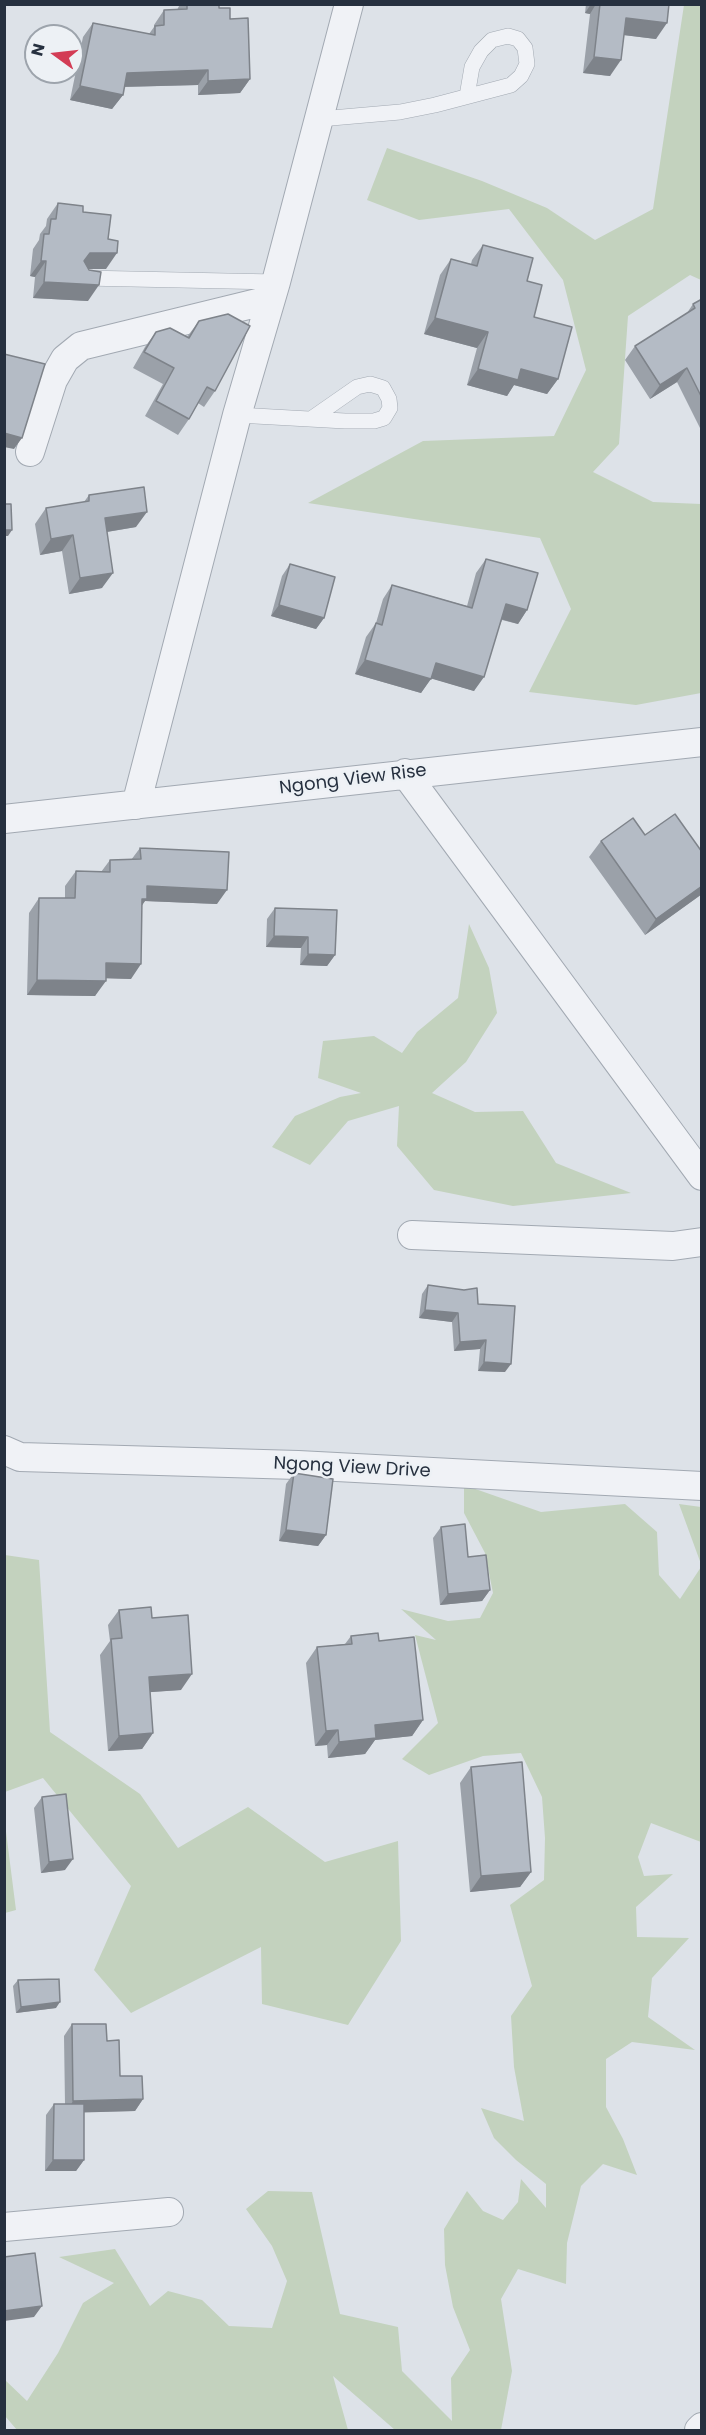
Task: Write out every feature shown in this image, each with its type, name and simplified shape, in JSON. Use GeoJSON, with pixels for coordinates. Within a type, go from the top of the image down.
{"type":"FeatureCollection","features":[{"type":"Feature","properties":{"kind":"street"},"geometry":{"type":"LineString","coordinates":[[136,805],[237,415],[320,119],[349,4]]}},
{"type":"Feature","properties":{"kind":"street"},"geometry":{"type":"LineString","coordinates":[[30,452],[53,380],[65,359],[81,346],[273,291]]}},
{"type":"Feature","properties":{"kind":"street","name":"Ngong View Rise"},"geometry":{"type":"LineString","coordinates":[[4,819],[702,742]]}},
{"type":"Feature","properties":{"kind":"street"},"geometry":{"type":"LineString","coordinates":[[405,773],[702,1176]]}},
{"type":"Feature","properties":{"kind":"street"},"geometry":{"type":"LineString","coordinates":[[412,1235],[673,1246],[702,1242]]}},
{"type":"Feature","properties":{"kind":"street","name":"Ngong View Drive"},"geometry":{"type":"LineString","coordinates":[[4,1450],[20,1457],[298,1464],[702,1486]]}},
{"type":"Feature","properties":{"kind":"street"},"geometry":{"type":"LineString","coordinates":[[4,2227],[169,2212]]}},
{"type":"Feature","properties":{"kind":"street"},"geometry":{"type":"LineString","coordinates":[[699,2430],[702,2427]]}},
{"type":"Feature","properties":{"kind":"lane"},"geometry":{"type":"LineString","coordinates":[[320,119],[400,112],[467,96],[511,85],[521,76],[527,64],[525,48],[518,39],[508,36],[492,40],[481,51],[472,67],[467,96]]}},
{"type":"Feature","properties":{"kind":"lane"},"geometry":{"type":"LineString","coordinates":[[83,278],[273,291]]}},
{"type":"Feature","properties":{"kind":"lane"},"geometry":{"type":"LineString","coordinates":[[237,415],[374,421],[384,418],[390,408],[389,399],[382,388],[370,384],[357,387],[311,418]]}},
{"type":"Feature","properties":{"kind":"green space"},"geometry":{"type":"Polygon","coordinates":[[[684,5],[701,5],[701,280],[690,275],[628,316],[619,444],[593,472],[653,502],[701,504],[701,693],[636,705],[529,692],[571,609],[540,538],[308,503],[423,441],[554,436],[586,370],[563,280],[509,209],[419,220],[367,200],[387,148],[482,181],[547,208],[595,240],[653,209],[684,5]]]}},
{"type":"Feature","properties":{"kind":"green space"},"geometry":{"type":"Polygon","coordinates":[[[469,924],[489,968],[497,1013],[466,1062],[432,1093],[475,1112],[523,1111],[556,1163],[631,1193],[513,1206],[434,1190],[397,1146],[399,1106],[348,1121],[310,1165],[272,1147],[295,1116],[340,1097],[361,1093],[318,1078],[323,1041],[374,1036],[402,1053],[417,1032],[458,998],[469,924]]]}},
{"type":"Feature","properties":{"kind":"green space"},"geometry":{"type":"Polygon","coordinates":[[[464,1485],[541,1512],[625,1504],[657,1532],[659,1575],[680,1599],[701,1567],[701,1842],[651,1823],[638,1857],[644,1876],[673,1874],[636,1907],[637,1937],[689,1938],[652,1978],[648,2017],[695,2050],[632,2042],[606,2059],[606,2107],[623,2139],[637,2175],[603,2164],[581,2186],[567,2243],[566,2284],[518,2269],[501,2299],[512,2371],[501,2430],[395,2430],[333,2376],[348,2430],[17,2430],[5,2416],[4,2379],[27,2401],[58,2353],[83,2303],[114,2283],[59,2257],[115,2249],[150,2306],[168,2291],[202,2300],[229,2326],[272,2328],[287,2281],[272,2246],[246,2209],[268,2191],[312,2192],[340,2314],[398,2327],[402,2371],[452,2421],[451,2378],[470,2350],[453,2307],[445,2265],[444,2229],[467,2191],[483,2211],[503,2220],[518,2202],[521,2179],[546,2208],[546,2184],[516,2160],[494,2138],[481,2108],[524,2121],[514,2067],[511,2016],[532,1986],[510,1905],[544,1880],[545,1838],[542,1797],[521,1753],[483,1756],[429,1775],[402,1759],[438,1723],[415,1635],[436,1640],[401,1609],[448,1621],[480,1618],[493,1593],[485,1553],[464,1513],[464,1485]]]}},
{"type":"Feature","properties":{"kind":"green space"},"geometry":{"type":"Polygon","coordinates":[[[679,1504],[701,1507],[701,1564],[679,1504]]]}},
{"type":"Feature","properties":{"kind":"green space"},"geometry":{"type":"Polygon","coordinates":[[[5,1555],[39,1560],[50,1732],[140,1794],[178,1848],[248,1807],[325,1862],[398,1841],[401,1941],[348,2025],[262,2004],[261,1947],[131,2013],[94,1970],[131,1886],[43,1778],[5,1792],[5,1555]]]}},
{"type":"Feature","properties":{"kind":"green space"},"geometry":{"type":"Polygon","coordinates":[[[4,1816],[16,1910],[5,1913],[4,1913],[4,1816]]]}},
{"type":"Feature","properties":{"kind":"building"},"geometry":{"type":"Polygon","coordinates":[[[187,4],[219,4],[219,8],[230,8],[230,19],[248,18],[250,79],[208,81],[208,70],[127,73],[123,95],[80,86],[84,84],[84,67],[93,23],[155,35],[155,26],[164,25],[164,10],[187,9],[187,4]]]}},
{"type":"Feature","properties":{"kind":"building"},"geometry":{"type":"Polygon","coordinates":[[[600,4],[669,4],[667,23],[626,18],[621,60],[594,57],[600,4]]]}},
{"type":"Feature","properties":{"kind":"building"},"geometry":{"type":"Polygon","coordinates":[[[58,203],[83,206],[83,212],[111,215],[108,239],[118,241],[117,253],[90,253],[84,261],[89,270],[101,272],[99,285],[44,282],[46,261],[41,261],[44,234],[49,234],[51,219],[56,219],[58,203]]]}},
{"type":"Feature","properties":{"kind":"building"},"geometry":{"type":"Polygon","coordinates":[[[483,245],[533,258],[527,281],[542,285],[534,317],[572,327],[558,379],[521,369],[518,380],[478,369],[488,332],[435,318],[451,259],[477,266],[483,245]]]}},
{"type":"Feature","properties":{"kind":"building"},"geometry":{"type":"Polygon","coordinates":[[[702,299],[702,398],[687,368],[660,385],[635,346],[695,308],[693,304],[702,299]]]}},
{"type":"Feature","properties":{"kind":"building"},"geometry":{"type":"Polygon","coordinates":[[[228,314],[250,326],[215,391],[207,387],[189,419],[156,401],[174,368],[144,352],[156,332],[170,328],[189,338],[199,321],[228,314]]]}},
{"type":"Feature","properties":{"kind":"building"},"geometry":{"type":"Polygon","coordinates":[[[4,354],[45,364],[22,438],[4,433],[4,354]]]}},
{"type":"Feature","properties":{"kind":"building"},"geometry":{"type":"Polygon","coordinates":[[[144,487],[147,512],[105,518],[113,573],[80,578],[73,535],[51,539],[46,508],[89,501],[89,495],[144,487]]]}},
{"type":"Feature","properties":{"kind":"building"},"geometry":{"type":"Polygon","coordinates":[[[4,504],[11,504],[12,530],[4,530],[4,504]]]}},
{"type":"Feature","properties":{"kind":"building"},"geometry":{"type":"Polygon","coordinates":[[[486,559],[538,573],[527,610],[506,604],[484,677],[436,663],[431,679],[365,660],[376,623],[382,625],[392,585],[472,608],[486,559]]]}},
{"type":"Feature","properties":{"kind":"building"},"geometry":{"type":"Polygon","coordinates":[[[290,564],[335,577],[324,618],[279,605],[290,564]]]}},
{"type":"Feature","properties":{"kind":"building"},"geometry":{"type":"Polygon","coordinates":[[[675,814],[702,852],[702,886],[656,919],[601,841],[633,818],[645,835],[675,814]]]}},
{"type":"Feature","properties":{"kind":"building"},"geometry":{"type":"Polygon","coordinates":[[[140,848],[229,852],[227,890],[147,886],[147,899],[142,899],[141,964],[106,963],[106,981],[37,980],[39,898],[75,898],[76,871],[110,872],[110,860],[141,859],[140,848]]]}},
{"type":"Feature","properties":{"kind":"building"},"geometry":{"type":"Polygon","coordinates":[[[275,908],[337,910],[335,955],[308,954],[308,937],[274,936],[275,908]]]}},
{"type":"Feature","properties":{"kind":"building"},"geometry":{"type":"Polygon","coordinates":[[[428,1285],[464,1290],[477,1288],[478,1304],[515,1306],[511,1364],[484,1362],[486,1340],[460,1342],[458,1313],[425,1310],[428,1285]]]}},
{"type":"Feature","properties":{"kind":"building"},"geometry":{"type":"Polygon","coordinates":[[[294,1473],[333,1479],[326,1535],[286,1530],[294,1473]]]}},
{"type":"Feature","properties":{"kind":"building"},"geometry":{"type":"Polygon","coordinates":[[[465,1524],[468,1557],[486,1555],[490,1590],[448,1594],[441,1527],[465,1524]]]}},
{"type":"Feature","properties":{"kind":"building"},"geometry":{"type":"Polygon","coordinates":[[[151,1607],[152,1618],[188,1615],[192,1674],[149,1677],[153,1733],[119,1736],[111,1639],[122,1638],[119,1610],[151,1607]]]}},
{"type":"Feature","properties":{"kind":"building"},"geometry":{"type":"Polygon","coordinates":[[[378,1633],[379,1641],[414,1637],[423,1720],[375,1725],[376,1738],[339,1742],[338,1730],[326,1731],[317,1647],[352,1644],[351,1636],[378,1633]]]}},
{"type":"Feature","properties":{"kind":"building"},"geometry":{"type":"Polygon","coordinates":[[[522,1762],[531,1872],[481,1876],[471,1767],[522,1762]]]}},
{"type":"Feature","properties":{"kind":"building"},"geometry":{"type":"Polygon","coordinates":[[[66,1794],[73,1859],[49,1862],[42,1797],[66,1794]]]}},
{"type":"Feature","properties":{"kind":"building"},"geometry":{"type":"Polygon","coordinates":[[[59,1979],[60,2002],[21,2007],[18,1980],[59,1979]]]}},
{"type":"Feature","properties":{"kind":"building"},"geometry":{"type":"Polygon","coordinates":[[[72,2024],[106,2024],[107,2041],[119,2040],[120,2076],[142,2076],[143,2099],[73,2101],[72,2024]]]}},
{"type":"Feature","properties":{"kind":"building"},"geometry":{"type":"Polygon","coordinates":[[[54,2104],[84,2104],[84,2160],[53,2160],[54,2104]]]}},
{"type":"Feature","properties":{"kind":"building"},"geometry":{"type":"Polygon","coordinates":[[[35,2253],[42,2306],[4,2311],[4,2257],[35,2253]]]}}]}
